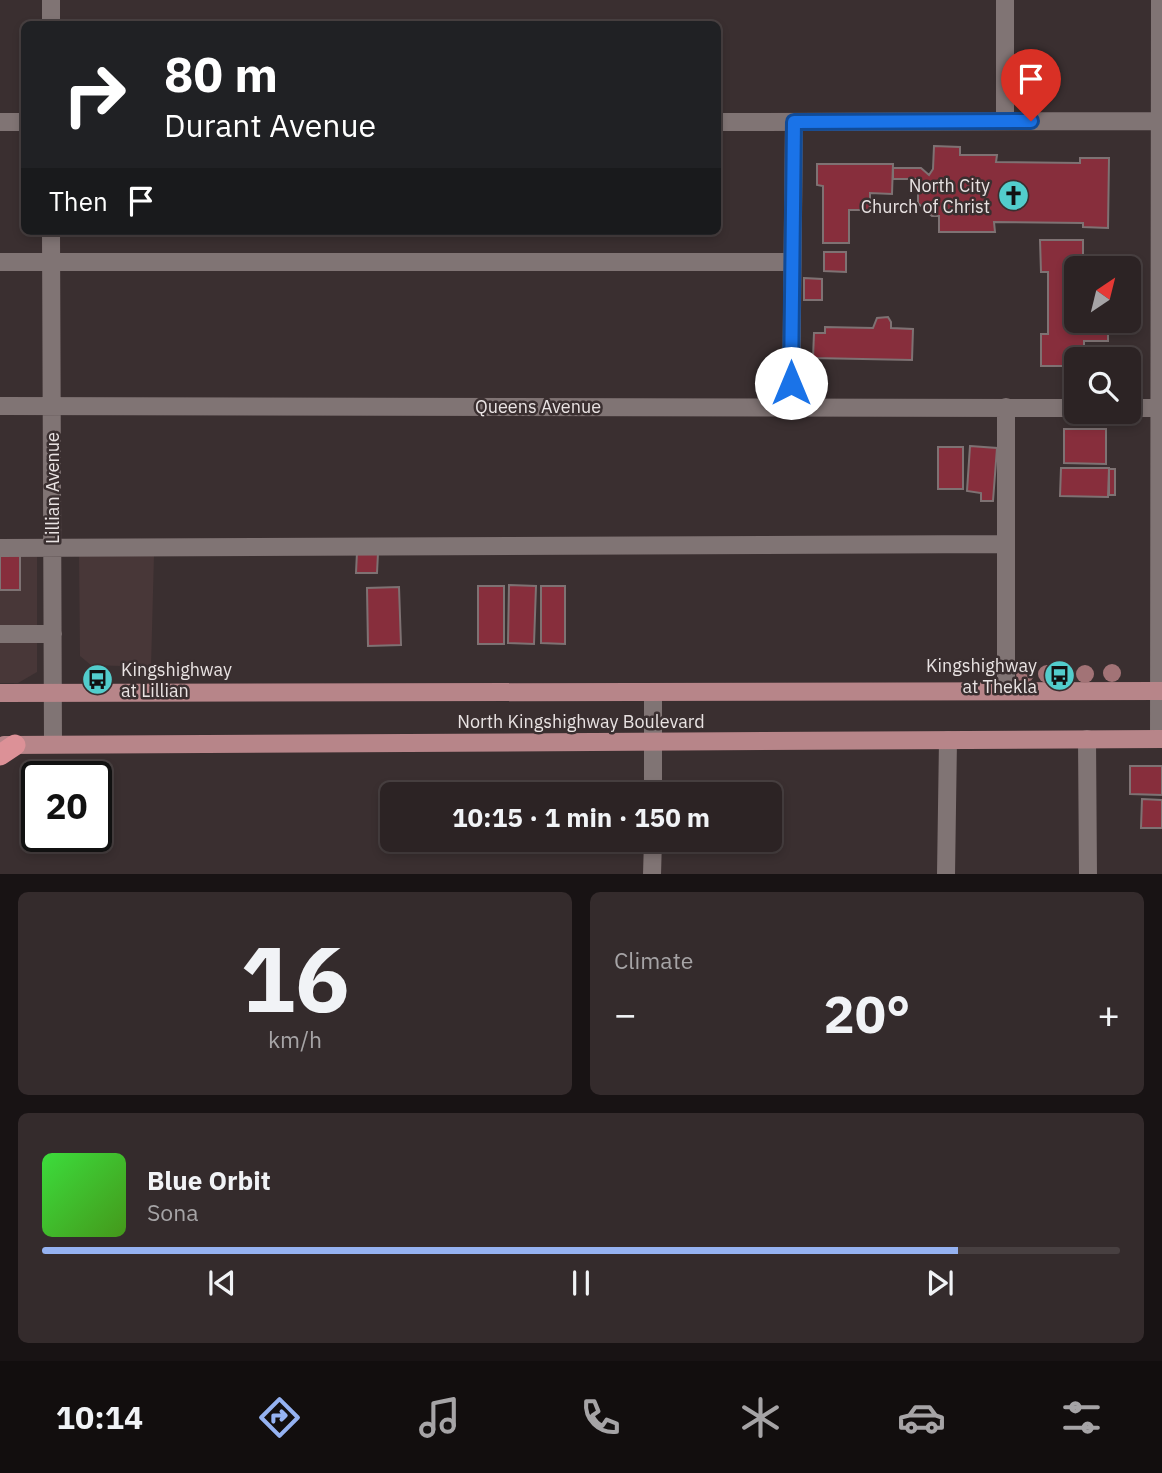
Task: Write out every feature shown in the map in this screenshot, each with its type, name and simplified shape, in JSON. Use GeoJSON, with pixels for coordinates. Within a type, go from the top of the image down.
{"type":"FeatureCollection","features":[{"type":"Feature","properties":{"kind":"main road","name":"North Kingshighway Boulevard"},"geometry":{"type":"LineString","coordinates":[[0,693],[1161,691]]}},
{"type":"Feature","properties":{"kind":"main road","name":"North Kingshighway Boulevard"},"geometry":{"type":"LineString","coordinates":[[5,748],[53,744],[1160,739]]}},
{"type":"Feature","properties":{"kind":"street"},"geometry":{"type":"LineString","coordinates":[[51,0],[51,21]]}},
{"type":"Feature","properties":{"kind":"street"},"geometry":{"type":"LineString","coordinates":[[1005,0],[1005,121]]}},
{"type":"Feature","properties":{"kind":"street"},"geometry":{"type":"LineString","coordinates":[[1160,0],[1160,739]]}},
{"type":"Feature","properties":{"kind":"street"},"geometry":{"type":"LineString","coordinates":[[721,122],[1161,121]]}},
{"type":"Feature","properties":{"kind":"street"},"geometry":{"type":"LineString","coordinates":[[0,122],[21,122]]}},
{"type":"Feature","properties":{"kind":"street"},"geometry":{"type":"LineString","coordinates":[[791,407],[794,122]]}},
{"type":"Feature","properties":{"kind":"street","name":"Lillian Avenue"},"geometry":{"type":"LineString","coordinates":[[51,235],[53,744]]}},
{"type":"Feature","properties":{"kind":"street"},"geometry":{"type":"LineString","coordinates":[[0,262],[792,262]]}},
{"type":"Feature","properties":{"kind":"street","name":"Queens Avenue"},"geometry":{"type":"LineString","coordinates":[[0,406],[1064,408]]}},
{"type":"Feature","properties":{"kind":"street"},"geometry":{"type":"LineString","coordinates":[[1006,407],[1006,691]]}},
{"type":"Feature","properties":{"kind":"street"},"geometry":{"type":"LineString","coordinates":[[1141,408],[1161,408]]}},
{"type":"Feature","properties":{"kind":"street"},"geometry":{"type":"LineString","coordinates":[[0,548],[1006,544]]}},
{"type":"Feature","properties":{"kind":"street"},"geometry":{"type":"LineString","coordinates":[[0,634],[53,634]]}},
{"type":"Feature","properties":{"kind":"street"},"geometry":{"type":"LineString","coordinates":[[653,692],[653,782]]}},
{"type":"Feature","properties":{"kind":"street"},"geometry":{"type":"LineString","coordinates":[[1087,739],[1088,874]]}},
{"type":"Feature","properties":{"kind":"street"},"geometry":{"type":"LineString","coordinates":[[946,874],[948,740]]}},
{"type":"Feature","properties":{"kind":"street"},"geometry":{"type":"LineString","coordinates":[[652,874],[653,852]]}},
{"type":"Feature","properties":{"kind":"shaded area"},"geometry":{"type":"Polygon","coordinates":[[[79,554],[154,555],[151,667],[91,665],[80,656],[79,554]]]}},
{"type":"Feature","properties":{"kind":"shaded area"},"geometry":{"type":"Polygon","coordinates":[[[0,557],[37,557],[37,672],[18,683],[0,683],[0,557]]]}},
{"type":"Feature","properties":{"kind":"building","name":"North City Church of Christ"},"geometry":{"type":"Polygon","coordinates":[[[934,146],[960,147],[960,155],[997,155],[996,162],[1080,163],[1080,158],[1109,158],[1108,228],[1083,227],[1083,223],[994,222],[995,232],[939,232],[939,216],[932,216],[918,203],[918,187],[921,183],[916,179],[893,179],[893,168],[921,168],[929,175],[933,169],[934,146]]]}},
{"type":"Feature","properties":{"kind":"building"},"geometry":{"type":"Polygon","coordinates":[[[817,164],[893,164],[892,194],[870,193],[870,210],[849,210],[849,243],[823,243],[823,186],[817,185],[817,164]]]}},
{"type":"Feature","properties":{"kind":"building"},"geometry":{"type":"Polygon","coordinates":[[[1040,240],[1083,240],[1083,256],[1064,256],[1064,333],[1108,333],[1108,341],[1084,341],[1084,347],[1064,347],[1064,366],[1041,366],[1041,334],[1048,334],[1048,272],[1041,272],[1040,240]]]}},
{"type":"Feature","properties":{"kind":"building"},"geometry":{"type":"Polygon","coordinates":[[[824,252],[846,252],[846,272],[824,271],[824,252]]]}},
{"type":"Feature","properties":{"kind":"building"},"geometry":{"type":"Polygon","coordinates":[[[804,278],[822,279],[822,300],[804,300],[804,278]]]}},
{"type":"Feature","properties":{"kind":"building"},"geometry":{"type":"Polygon","coordinates":[[[888,317],[891,328],[913,329],[912,360],[813,358],[814,333],[825,333],[825,327],[873,328],[877,318],[888,317]]]}},
{"type":"Feature","properties":{"kind":"building"},"geometry":{"type":"Polygon","coordinates":[[[1064,429],[1106,429],[1106,464],[1064,463],[1064,429]]]}},
{"type":"Feature","properties":{"kind":"building"},"geometry":{"type":"Polygon","coordinates":[[[970,446],[997,448],[993,501],[981,501],[981,493],[967,491],[970,446]]]}},
{"type":"Feature","properties":{"kind":"building"},"geometry":{"type":"Polygon","coordinates":[[[938,447],[963,447],[963,489],[938,489],[938,447]]]}},
{"type":"Feature","properties":{"kind":"building"},"geometry":{"type":"Polygon","coordinates":[[[1061,468],[1109,468],[1108,497],[1060,496],[1061,468]]]}},
{"type":"Feature","properties":{"kind":"building"},"geometry":{"type":"Polygon","coordinates":[[[1109,469],[1115,469],[1115,495],[1109,495],[1109,469]]]}},
{"type":"Feature","properties":{"kind":"building"},"geometry":{"type":"Polygon","coordinates":[[[357,552],[378,553],[377,573],[356,573],[357,552]]]}},
{"type":"Feature","properties":{"kind":"building"},"geometry":{"type":"Polygon","coordinates":[[[0,554],[20,554],[20,590],[0,590],[0,554]]]}},
{"type":"Feature","properties":{"kind":"building"},"geometry":{"type":"Polygon","coordinates":[[[509,585],[536,586],[534,644],[508,643],[509,585]]]}},
{"type":"Feature","properties":{"kind":"building"},"geometry":{"type":"Polygon","coordinates":[[[478,586],[504,586],[504,644],[478,644],[478,586]]]}},
{"type":"Feature","properties":{"kind":"building"},"geometry":{"type":"Polygon","coordinates":[[[541,586],[565,586],[565,644],[541,643],[541,586]]]}},
{"type":"Feature","properties":{"kind":"building"},"geometry":{"type":"Polygon","coordinates":[[[399,587],[401,645],[368,646],[367,588],[399,587]]]}},
{"type":"Feature","properties":{"kind":"building"},"geometry":{"type":"Polygon","coordinates":[[[1130,766],[1162,766],[1162,795],[1130,794],[1130,766]]]}},
{"type":"Feature","properties":{"kind":"building"},"geometry":{"type":"Polygon","coordinates":[[[1142,799],[1162,800],[1162,828],[1141,828],[1142,799]]]}},
{"type":"Feature","properties":{"kind":"place","name":"North City Church of Christ"},"geometry":{"type":"Point","coordinates":[1013,195]}},
{"type":"Feature","properties":{"kind":"place","name":"Kingshighway at Thekla"},"geometry":{"type":"Point","coordinates":[1060,675]}},
{"type":"Feature","properties":{"kind":"place","name":"Kingshighway at Lillian"},"geometry":{"type":"Point","coordinates":[98,679]}},
{"type":"Feature","properties":{"kind":"route"},"geometry":{"type":"LineString","coordinates":[[791,383],[794,122],[1031,121]]}}]}
